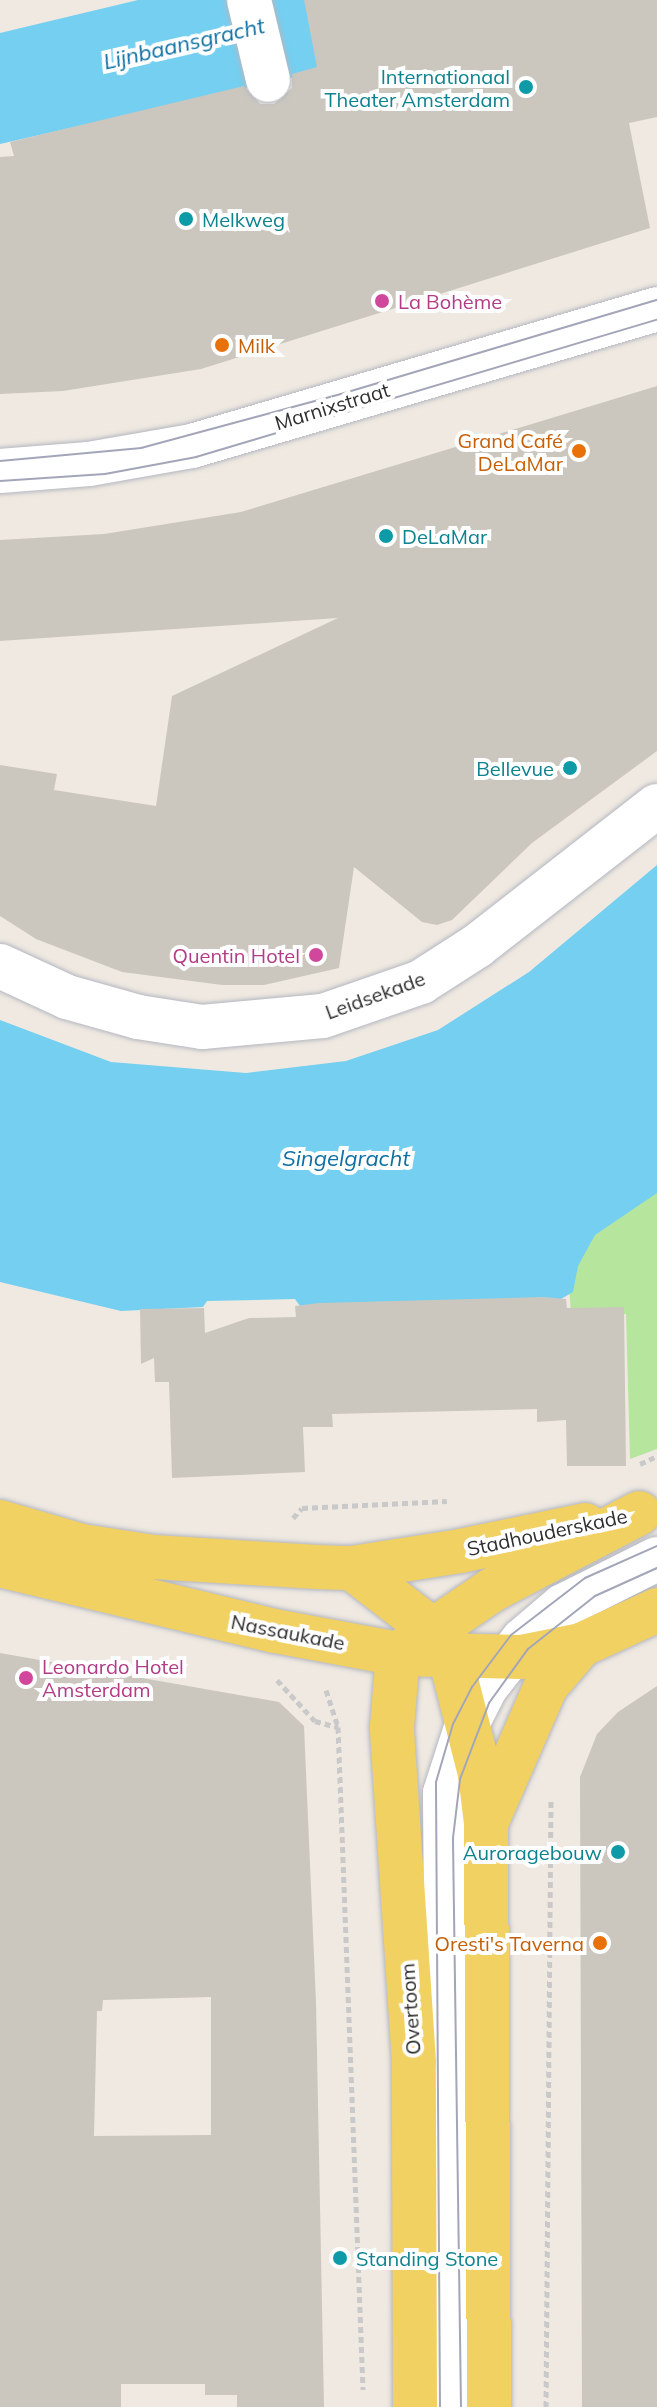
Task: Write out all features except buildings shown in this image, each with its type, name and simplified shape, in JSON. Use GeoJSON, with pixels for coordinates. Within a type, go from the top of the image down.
{"type":"FeatureCollection","features":[{"type":"Feature","properties":{"kind":"main road","name":"Stadhouderskade"},"geometry":{"type":"LineString","coordinates":[[352,1568],[435,1554],[648,1509]]}},
{"type":"Feature","properties":{"kind":"main road"},"geometry":{"type":"LineString","coordinates":[[426,1646],[648,1509]]}},
{"type":"Feature","properties":{"kind":"main road"},"geometry":{"type":"LineString","coordinates":[[0,1522],[82,1546],[153,1557],[352,1568],[426,1646],[468,1722],[486,1823],[489,2407]]}},
{"type":"Feature","properties":{"kind":"main road","name":"Nassaukade"},"geometry":{"type":"LineString","coordinates":[[0,1565],[275,1631],[508,1657],[581,1645]]}},
{"type":"Feature","properties":{"kind":"main road"},"geometry":{"type":"LineString","coordinates":[[486,1823],[546,1686],[581,1645],[657,1610]]}},
{"type":"Feature","properties":{"kind":"main road","name":"Overtoom"},"geometry":{"type":"LineString","coordinates":[[415,2407],[414,2062],[392,1727],[426,1646]]}},
{"type":"Feature","properties":{"kind":"street"},"geometry":{"type":"LineString","coordinates":[[249,0],[268,80]]}},
{"type":"Feature","properties":{"kind":"street","name":"Marnixstraat"},"geometry":{"type":"LineString","coordinates":[[0,471],[89,464],[205,443],[657,309]]}},
{"type":"Feature","properties":{"kind":"street","name":"Leidsekade"},"geometry":{"type":"LineString","coordinates":[[0,966],[67,997],[138,1017],[202,1027],[323,1016],[421,982],[477,946],[657,806]]}},
{"type":"Feature","properties":{"kind":"street"},"geometry":{"type":"LineString","coordinates":[[508,1657],[563,1606],[657,1559]]}},
{"type":"Feature","properties":{"kind":"street","name":"Overtoom"},"geometry":{"type":"LineString","coordinates":[[450,2407],[445,1793],[468,1722],[508,1657]]}},
{"type":"Feature","properties":{"kind":"path"},"geometry":{"type":"LineString","coordinates":[[323,1680],[338,1727],[364,2407]]}},
{"type":"Feature","properties":{"kind":"path"},"geometry":{"type":"LineString","coordinates":[[546,2407],[547,2050]]}},
{"type":"Feature","properties":{"kind":"green space"},"geometry":{"type":"Polygon","coordinates":[[[657,1176],[657,1449],[630,1459],[626,1314],[571,1314],[569,1284],[572,1262],[613,1209],[657,1176]]]}},
{"type":"Feature","properties":{"kind":"water","name":"Lijnbaansgracht"},"geometry":{"type":"Polygon","coordinates":[[[138,0],[634,0],[0,144],[0,33],[138,0]]]}},
{"type":"Feature","properties":{"kind":"water","name":"Singelgracht"},"geometry":{"type":"Polygon","coordinates":[[[657,865],[657,1193],[595,1235],[578,1266],[573,1292],[561,1299],[300,1306],[295,1299],[207,1301],[203,1307],[121,1311],[0,1282],[0,1020],[111,1062],[246,1073],[346,1061],[438,1030],[529,972],[657,865]]]}},
{"type":"Feature","properties":{"kind":"tram line"},"geometry":{"type":"LineString","coordinates":[[0,461],[141,448],[341,394],[657,300]]}},
{"type":"Feature","properties":{"kind":"tram line"},"geometry":{"type":"LineString","coordinates":[[0,481],[105,474],[196,457],[657,320]]}},
{"type":"Feature","properties":{"kind":"tram line"},"geometry":{"type":"LineString","coordinates":[[440,2407],[436,1782],[453,1724],[472,1687],[511,1635],[585,1578],[657,1546]]}},
{"type":"Feature","properties":{"kind":"tram line"},"geometry":{"type":"LineString","coordinates":[[461,2407],[453,1838],[460,1779],[489,1703],[528,1649],[595,1596],[657,1568]]}},
{"type":"Feature","properties":{"kind":"place","name":"Internationaal Theater Amsterdam"},"geometry":{"type":"Point","coordinates":[526,87]}},
{"type":"Feature","properties":{"kind":"place","name":"Melkweg"},"geometry":{"type":"Point","coordinates":[186,219]}},
{"type":"Feature","properties":{"kind":"place","name":"La Bohème"},"geometry":{"type":"Point","coordinates":[382,301]}},
{"type":"Feature","properties":{"kind":"place","name":"Milk"},"geometry":{"type":"Point","coordinates":[222,345]}},
{"type":"Feature","properties":{"kind":"place","name":"Grand Café DeLaMar"},"geometry":{"type":"Point","coordinates":[579,451]}},
{"type":"Feature","properties":{"kind":"place","name":"DeLaMar"},"geometry":{"type":"Point","coordinates":[386,536]}},
{"type":"Feature","properties":{"kind":"place","name":"Bellevue"},"geometry":{"type":"Point","coordinates":[570,768]}},
{"type":"Feature","properties":{"kind":"place","name":"Quentin Hotel"},"geometry":{"type":"Point","coordinates":[316,955]}},
{"type":"Feature","properties":{"kind":"place","name":"Leonardo Hotel Amsterdam"},"geometry":{"type":"Point","coordinates":[26,1678]}},
{"type":"Feature","properties":{"kind":"place","name":"Auroragebouw"},"geometry":{"type":"Point","coordinates":[618,1852]}},
{"type":"Feature","properties":{"kind":"place","name":"Oresti's Taverna"},"geometry":{"type":"Point","coordinates":[600,1943]}},
{"type":"Feature","properties":{"kind":"place","name":"Standing Stone"},"geometry":{"type":"Point","coordinates":[340,2258]}}]}
